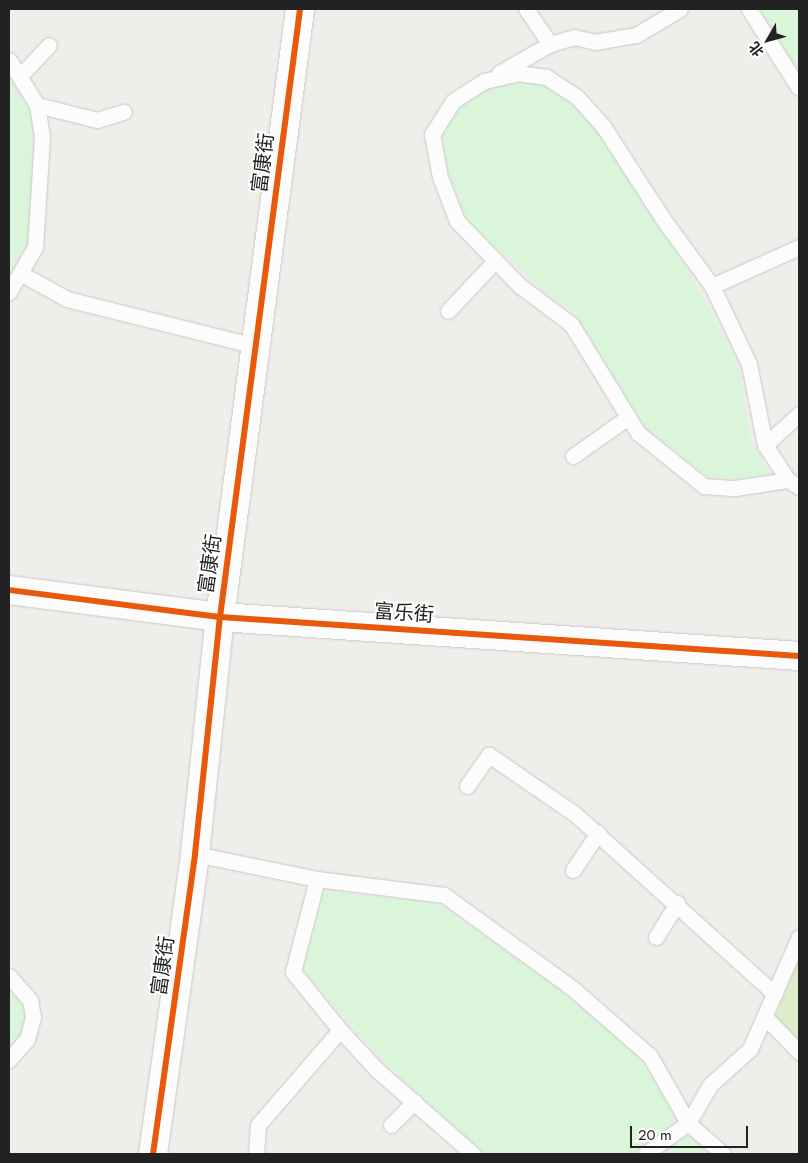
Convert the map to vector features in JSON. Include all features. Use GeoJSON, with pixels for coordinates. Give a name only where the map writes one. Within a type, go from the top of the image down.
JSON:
{"type":"FeatureCollection","features":[{"type":"Feature","properties":{"kind":"street","name":"富康街"},"geometry":{"type":"LineString","coordinates":[[154,1154],[195,854],[220,618],[300,9]]}},
{"type":"Feature","properties":{"kind":"street","name":"富乐街"},"geometry":{"type":"LineString","coordinates":[[9,590],[220,618],[799,656]]}},
{"type":"Feature","properties":{"kind":"lane"},"geometry":{"type":"LineString","coordinates":[[526,9],[550,44]]}},
{"type":"Feature","properties":{"kind":"lane"},"geometry":{"type":"LineString","coordinates":[[680,9],[636,35],[595,42],[574,37],[550,44],[484,81],[453,101],[432,134],[440,177],[457,221],[520,286],[571,324],[638,433],[704,486],[735,488],[794,483]]}},
{"type":"Feature","properties":{"kind":"lane"},"geometry":{"type":"LineString","coordinates":[[749,9],[799,88]]}},
{"type":"Feature","properties":{"kind":"lane"},"geometry":{"type":"LineString","coordinates":[[20,76],[49,45]]}},
{"type":"Feature","properties":{"kind":"lane"},"geometry":{"type":"LineString","coordinates":[[9,60],[37,105],[42,137],[35,247],[9,292]]}},
{"type":"Feature","properties":{"kind":"lane"},"geometry":{"type":"LineString","coordinates":[[484,81],[519,73],[546,76],[577,97],[603,126],[663,218],[712,286],[749,364],[764,445],[794,483]]}},
{"type":"Feature","properties":{"kind":"lane"},"geometry":{"type":"LineString","coordinates":[[37,105],[97,120],[124,112]]}},
{"type":"Feature","properties":{"kind":"lane"},"geometry":{"type":"LineString","coordinates":[[712,286],[799,247]]}},
{"type":"Feature","properties":{"kind":"lane"},"geometry":{"type":"LineString","coordinates":[[448,311],[495,261]]}},
{"type":"Feature","properties":{"kind":"lane"},"geometry":{"type":"LineString","coordinates":[[20,273],[67,299],[256,346]]}},
{"type":"Feature","properties":{"kind":"lane"},"geometry":{"type":"LineString","coordinates":[[764,445],[799,414]]}},
{"type":"Feature","properties":{"kind":"lane"},"geometry":{"type":"LineString","coordinates":[[574,456],[628,417]]}},
{"type":"Feature","properties":{"kind":"lane"},"geometry":{"type":"LineString","coordinates":[[468,786],[489,756],[575,814],[775,994]]}},
{"type":"Feature","properties":{"kind":"lane"},"geometry":{"type":"LineString","coordinates":[[573,870],[598,833]]}},
{"type":"Feature","properties":{"kind":"lane"},"geometry":{"type":"LineString","coordinates":[[195,854],[317,879],[444,895],[572,988],[650,1056],[688,1123],[724,1154]]}},
{"type":"Feature","properties":{"kind":"lane"},"geometry":{"type":"LineString","coordinates":[[317,879],[293,972],[340,1030],[414,1102],[473,1154]]}},
{"type":"Feature","properties":{"kind":"lane"},"geometry":{"type":"LineString","coordinates":[[656,937],[676,903]]}},
{"type":"Feature","properties":{"kind":"lane"},"geometry":{"type":"LineString","coordinates":[[645,1154],[688,1123],[710,1085],[750,1049],[799,937]]}},
{"type":"Feature","properties":{"kind":"lane"},"geometry":{"type":"LineString","coordinates":[[9,976],[30,1000],[33,1017],[27,1039],[9,1060]]}},
{"type":"Feature","properties":{"kind":"lane"},"geometry":{"type":"LineString","coordinates":[[765,1017],[799,1052]]}},
{"type":"Feature","properties":{"kind":"lane"},"geometry":{"type":"LineString","coordinates":[[256,1154],[258,1125],[340,1030]]}},
{"type":"Feature","properties":{"kind":"lane"},"geometry":{"type":"LineString","coordinates":[[391,1125],[414,1102]]}},
{"type":"Feature","properties":{"kind":"green space"},"geometry":{"type":"Polygon","coordinates":[[[752,9],[799,9],[799,80],[752,9]]]}},
{"type":"Feature","properties":{"kind":"green space"},"geometry":{"type":"Polygon","coordinates":[[[9,71],[30,106],[35,137],[31,184],[32,245],[9,285],[9,71]]]}},
{"type":"Feature","properties":{"kind":"green space"},"geometry":{"type":"Polygon","coordinates":[[[516,79],[544,83],[572,101],[601,135],[679,252],[739,365],[750,435],[769,473],[740,479],[708,476],[645,430],[572,310],[546,294],[467,222],[444,160],[443,133],[460,103],[488,87],[516,79]]]}},
{"type":"Feature","properties":{"kind":"green space"},"geometry":{"type":"Polygon","coordinates":[[[324,891],[437,903],[566,992],[643,1059],[679,1120],[634,1154],[481,1154],[382,1062],[303,970],[324,891]]]}},
{"type":"Feature","properties":{"kind":"green space"},"geometry":{"type":"Polygon","coordinates":[[[799,959],[799,1041],[775,1017],[799,959]]]}},
{"type":"Feature","properties":{"kind":"green space"},"geometry":{"type":"Polygon","coordinates":[[[9,981],[26,1004],[27,1015],[23,1037],[9,1055],[9,981]]]}},
{"type":"Feature","properties":{"kind":"green space"},"geometry":{"type":"Polygon","coordinates":[[[687,1131],[711,1154],[651,1154],[687,1131]]]}},
{"type":"Feature","properties":{"kind":"cycle path"},"geometry":{"type":"LineString","coordinates":[[153,1154],[195,854],[220,617],[300,9]]}},
{"type":"Feature","properties":{"kind":"cycle path"},"geometry":{"type":"LineString","coordinates":[[9,590],[220,617],[799,656]]}}]}
